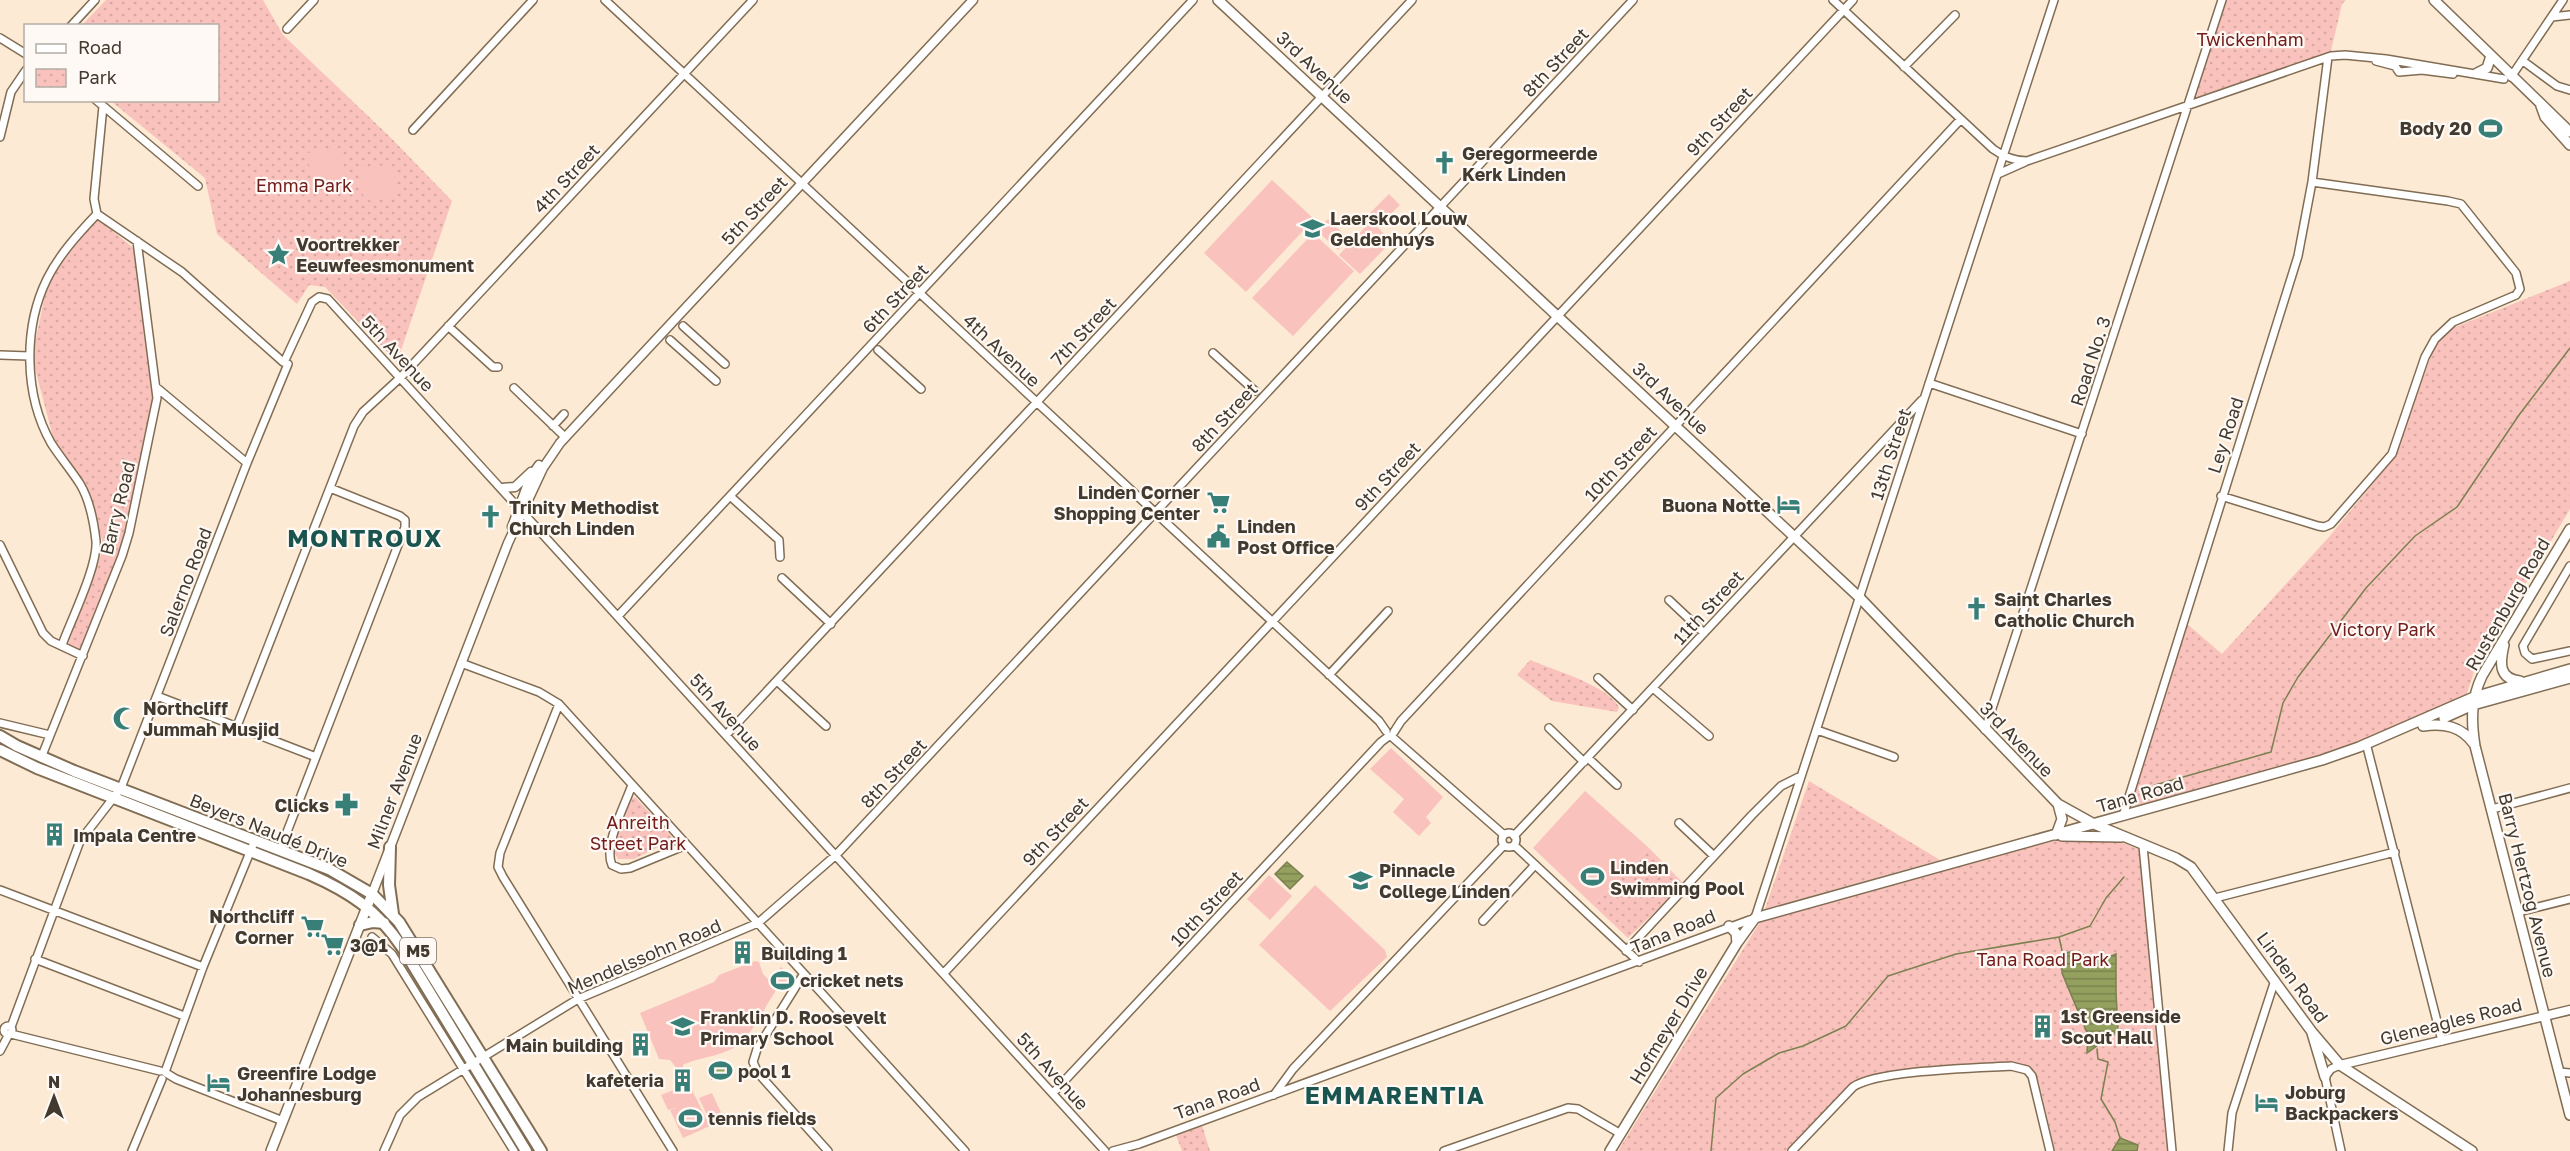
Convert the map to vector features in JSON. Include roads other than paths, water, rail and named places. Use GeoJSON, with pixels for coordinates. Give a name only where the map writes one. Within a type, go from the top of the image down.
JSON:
{"type":"FeatureCollection","features":[{"type":"Feature","properties":{"kind":"main road","name":"3rd Avenue"},"geometry":{"type":"LineString","coordinates":[[1218,0],[1860,598],[2058,804],[2094,824]]}},
{"type":"Feature","properties":{"kind":"main road"},"geometry":{"type":"LineString","coordinates":[[2434,0],[2491,56],[2508,78],[2552,113],[2570,132]]}},
{"type":"Feature","properties":{"kind":"main road"},"geometry":{"type":"LineString","coordinates":[[2477,73],[2487,68],[2491,56]]}},
{"type":"Feature","properties":{"kind":"main road"},"geometry":{"type":"LineString","coordinates":[[2541,106],[2545,117],[2570,145]]}},
{"type":"Feature","properties":{"kind":"main road","name":"Rustenburg Road"},"geometry":{"type":"LineString","coordinates":[[2473,701],[2482,676],[2570,529]]}},
{"type":"Feature","properties":{"kind":"main road"},"geometry":{"type":"LineString","coordinates":[[2506,637],[2501,660],[2503,673],[2514,680],[2529,680]]}},
{"type":"Feature","properties":{"kind":"main road"},"geometry":{"type":"LineString","coordinates":[[2473,701],[2529,680],[2570,669]]}},
{"type":"Feature","properties":{"kind":"main road"},"geometry":{"type":"LineString","coordinates":[[2473,701],[2570,678]]}},
{"type":"Feature","properties":{"kind":"main road","name":"Tana Road"},"geometry":{"type":"LineString","coordinates":[[2364,745],[2473,701]]}},
{"type":"Feature","properties":{"kind":"main road","name":"Tana Road"},"geometry":{"type":"LineString","coordinates":[[1755,918],[2322,760],[2423,726],[2473,701]]}},
{"type":"Feature","properties":{"kind":"main road","name":"Barry Hertzog Avenue"},"geometry":{"type":"LineString","coordinates":[[2473,701],[2475,746],[2570,1115]]}},
{"type":"Feature","properties":{"kind":"main road"},"geometry":{"type":"LineString","coordinates":[[2423,726],[2454,727],[2465,733],[2475,746]]}},
{"type":"Feature","properties":{"kind":"main road","name":"Beyers Naudé Drive"},"geometry":{"type":"LineString","coordinates":[[0,736],[39,763]]}},
{"type":"Feature","properties":{"kind":"main road","name":"Beyers Naudé Drive"},"geometry":{"type":"LineString","coordinates":[[0,750],[253,845],[330,883],[367,906],[384,923],[402,947],[467,1067],[526,1151]]}},
{"type":"Feature","properties":{"kind":"main road"},"geometry":{"type":"LineString","coordinates":[[2058,804],[2062,819],[2053,836],[2123,836]]}},
{"type":"Feature","properties":{"kind":"main road"},"geometry":{"type":"LineString","coordinates":[[2122,816],[2117,826],[2123,836]]}},
{"type":"Feature","properties":{"kind":"main road","name":"Linden Road"},"geometry":{"type":"LineString","coordinates":[[2094,824],[2188,864],[2312,1032],[2340,1065],[2472,1151]]}},
{"type":"Feature","properties":{"kind":"main road","name":"Beyers Naudé Drive"},"geometry":{"type":"LineString","coordinates":[[253,845],[280,850],[339,874],[372,894],[393,914],[541,1151]]}},
{"type":"Feature","properties":{"kind":"main road"},"geometry":{"type":"LineString","coordinates":[[390,847],[389,885],[393,914]]}},
{"type":"Feature","properties":{"kind":"main road","name":"Milner Avenue"},"geometry":{"type":"LineString","coordinates":[[271,1151],[372,894]]}},
{"type":"Feature","properties":{"kind":"main road","name":"Hofmeyer Drive"},"geometry":{"type":"LineString","coordinates":[[1610,1151],[1737,943],[1755,918]]}},
{"type":"Feature","properties":{"kind":"main road"},"geometry":{"type":"LineString","coordinates":[[360,925],[373,922],[384,923]]}},
{"type":"Feature","properties":{"kind":"main road"},"geometry":{"type":"LineString","coordinates":[[1730,926],[1736,933],[1737,943]]}},
{"type":"Feature","properties":{"kind":"main road"},"geometry":{"type":"LineString","coordinates":[[2312,1032],[2325,1077]]}},
{"type":"Feature","properties":{"kind":"street"},"geometry":{"type":"LineString","coordinates":[[73,24],[95,0]]}},
{"type":"Feature","properties":{"kind":"street"},"geometry":{"type":"LineString","coordinates":[[287,29],[314,0]]}},
{"type":"Feature","properties":{"kind":"street"},"geometry":{"type":"LineString","coordinates":[[413,130],[533,0]]}},
{"type":"Feature","properties":{"kind":"street","name":"4th Avenue"},"geometry":{"type":"LineString","coordinates":[[605,0],[1390,732],[1504,835]]}},
{"type":"Feature","properties":{"kind":"street","name":"4th Street"},"geometry":{"type":"LineString","coordinates":[[237,726],[357,421],[401,377],[753,0]]}},
{"type":"Feature","properties":{"kind":"street","name":"5th Street"},"geometry":{"type":"LineString","coordinates":[[521,509],[535,469],[546,455],[563,440],[973,0]]}},
{"type":"Feature","properties":{"kind":"street","name":"6th Street"},"geometry":{"type":"LineString","coordinates":[[618,616],[1193,0]]}},
{"type":"Feature","properties":{"kind":"street","name":"7th Street"},"geometry":{"type":"LineString","coordinates":[[726,735],[1412,0]]}},
{"type":"Feature","properties":{"kind":"street","name":"8th Street"},"geometry":{"type":"LineString","coordinates":[[837,855],[1633,0]]}},
{"type":"Feature","properties":{"kind":"street"},"geometry":{"type":"LineString","coordinates":[[1833,0],[1960,120],[2004,156],[2027,161]]}},
{"type":"Feature","properties":{"kind":"street","name":"9th Street"},"geometry":{"type":"LineString","coordinates":[[944,973],[1853,0]]}},
{"type":"Feature","properties":{"kind":"street","name":"13th Street"},"geometry":{"type":"LineString","coordinates":[[1755,918],[2054,0]]}},
{"type":"Feature","properties":{"kind":"street","name":"Road No. 3"},"geometry":{"type":"LineString","coordinates":[[1985,730],[2222,0]]}},
{"type":"Feature","properties":{"kind":"street"},"geometry":{"type":"LineString","coordinates":[[2398,64],[2399,72],[2422,70],[2487,79],[2508,78],[2523,61],[2562,0]]}},
{"type":"Feature","properties":{"kind":"street"},"geometry":{"type":"LineString","coordinates":[[1904,67],[1955,15]]}},
{"type":"Feature","properties":{"kind":"street"},"geometry":{"type":"LineString","coordinates":[[2552,17],[2570,15]]}},
{"type":"Feature","properties":{"kind":"street"},"geometry":{"type":"LineString","coordinates":[[0,38],[24,53]]}},
{"type":"Feature","properties":{"kind":"street"},"geometry":{"type":"LineString","coordinates":[[1998,174],[2027,161],[2328,57],[2340,55],[2508,78]]}},
{"type":"Feature","properties":{"kind":"street","name":"Ley Road"},"geometry":{"type":"LineString","coordinates":[[2122,816],[2298,256],[2312,182],[2328,57]]}},
{"type":"Feature","properties":{"kind":"street"},"geometry":{"type":"LineString","coordinates":[[2523,61],[2557,86],[2570,90]]}},
{"type":"Feature","properties":{"kind":"street"},"geometry":{"type":"LineString","coordinates":[[0,137],[11,92],[24,73]]}},
{"type":"Feature","properties":{"kind":"street"},"geometry":{"type":"LineString","coordinates":[[98,102],[198,186]]}},
{"type":"Feature","properties":{"kind":"street"},"geometry":{"type":"LineString","coordinates":[[62,645],[92,566],[96,542],[83,489],[50,441],[40,417],[33,389],[29,356],[34,319],[47,279],[64,253],[96,214],[95,189],[103,106]]}},
{"type":"Feature","properties":{"kind":"street","name":"10th Street"},"geometry":{"type":"LineString","coordinates":[[1053,1093],[1960,120]]}},
{"type":"Feature","properties":{"kind":"street"},"geometry":{"type":"LineString","coordinates":[[2221,496],[2318,526],[2324,527],[2331,524],[2392,454],[2425,357],[2434,339],[2453,322],[2516,296],[2520,289],[2516,273],[2461,204],[2312,182]]}},
{"type":"Feature","properties":{"kind":"street"},"geometry":{"type":"LineString","coordinates":[[96,214],[182,272],[273,353],[286,361]]}},
{"type":"Feature","properties":{"kind":"street","name":"Barry Road"},"geometry":{"type":"LineString","coordinates":[[39,763],[83,656],[129,533],[153,423],[156,387],[137,241]]}},
{"type":"Feature","properties":{"kind":"street","name":"Salerno Road"},"geometry":{"type":"LineString","coordinates":[[1,1048],[82,837],[118,793],[286,361],[312,302],[315,298],[322,297]]}},
{"type":"Feature","properties":{"kind":"street","name":"5th Avenue"},"geometry":{"type":"LineString","coordinates":[[322,297],[333,304],[401,377],[1106,1151]]}},
{"type":"Feature","properties":{"kind":"street"},"geometry":{"type":"LineString","coordinates":[[448,326],[488,363],[495,368],[498,367]]}},
{"type":"Feature","properties":{"kind":"street"},"geometry":{"type":"LineString","coordinates":[[683,326],[725,364]]}},
{"type":"Feature","properties":{"kind":"street"},"geometry":{"type":"LineString","coordinates":[[670,340],[716,381]]}},
{"type":"Feature","properties":{"kind":"street"},"geometry":{"type":"LineString","coordinates":[[878,350],[921,389]]}},
{"type":"Feature","properties":{"kind":"street"},"geometry":{"type":"LineString","coordinates":[[1213,353],[1255,391]]}},
{"type":"Feature","properties":{"kind":"street"},"geometry":{"type":"LineString","coordinates":[[0,355],[29,356]]}},
{"type":"Feature","properties":{"kind":"street"},"geometry":{"type":"LineString","coordinates":[[1929,383],[2082,434]]}},
{"type":"Feature","properties":{"kind":"street"},"geometry":{"type":"LineString","coordinates":[[156,387],[170,396],[247,463]]}},
{"type":"Feature","properties":{"kind":"street"},"geometry":{"type":"LineString","coordinates":[[514,388],[553,426],[563,440]]}},
{"type":"Feature","properties":{"kind":"street","name":"11th Street"},"geometry":{"type":"LineString","coordinates":[[1514,836],[1924,398]]}},
{"type":"Feature","properties":{"kind":"street"},"geometry":{"type":"LineString","coordinates":[[553,426],[564,414]]}},
{"type":"Feature","properties":{"kind":"street","name":"5th Street"},"geometry":{"type":"LineString","coordinates":[[521,509],[539,474],[563,440]]}},
{"type":"Feature","properties":{"kind":"street"},"geometry":{"type":"LineString","coordinates":[[502,488],[514,487],[535,469]]}},
{"type":"Feature","properties":{"kind":"street"},"geometry":{"type":"LineString","coordinates":[[280,850],[401,540],[405,524],[400,516],[330,488]]}},
{"type":"Feature","properties":{"kind":"street"},"geometry":{"type":"LineString","coordinates":[[730,496],[779,540],[780,557]]}},
{"type":"Feature","properties":{"kind":"street","name":"Milner Avenue"},"geometry":{"type":"LineString","coordinates":[[372,894],[521,509]]}},
{"type":"Feature","properties":{"kind":"street"},"geometry":{"type":"LineString","coordinates":[[0,545],[36,621],[47,638],[83,656]]}},
{"type":"Feature","properties":{"kind":"street"},"geometry":{"type":"LineString","coordinates":[[2570,567],[2523,646],[2525,653],[2532,659],[2570,651]]}},
{"type":"Feature","properties":{"kind":"street"},"geometry":{"type":"LineString","coordinates":[[782,578],[831,624]]}},
{"type":"Feature","properties":{"kind":"street"},"geometry":{"type":"LineString","coordinates":[[1669,600],[1704,633]]}},
{"type":"Feature","properties":{"kind":"street"},"geometry":{"type":"LineString","coordinates":[[1329,675],[1388,610]]}},
{"type":"Feature","properties":{"kind":"street"},"geometry":{"type":"LineString","coordinates":[[461,663],[539,692],[559,704],[965,1151]]}},
{"type":"Feature","properties":{"kind":"street"},"geometry":{"type":"LineString","coordinates":[[1598,678],[1633,710]]}},
{"type":"Feature","properties":{"kind":"street"},"geometry":{"type":"LineString","coordinates":[[777,681],[826,726]]}},
{"type":"Feature","properties":{"kind":"street"},"geometry":{"type":"LineString","coordinates":[[1653,688],[1709,736]]}},
{"type":"Feature","properties":{"kind":"street"},"geometry":{"type":"LineString","coordinates":[[157,696],[316,757]]}},
{"type":"Feature","properties":{"kind":"street"},"geometry":{"type":"LineString","coordinates":[[559,704],[498,863],[503,877],[673,1151]]}},
{"type":"Feature","properties":{"kind":"street"},"geometry":{"type":"LineString","coordinates":[[0,723],[50,735]]}},
{"type":"Feature","properties":{"kind":"street"},"geometry":{"type":"LineString","coordinates":[[1549,728],[1617,785]]}},
{"type":"Feature","properties":{"kind":"street"},"geometry":{"type":"LineString","coordinates":[[1817,730],[1894,757]]}},
{"type":"Feature","properties":{"kind":"street"},"geometry":{"type":"LineString","coordinates":[[2364,745],[2442,1041]]}},
{"type":"Feature","properties":{"kind":"street"},"geometry":{"type":"LineString","coordinates":[[1626,951],[1779,789],[1801,777]]}},
{"type":"Feature","properties":{"kind":"street"},"geometry":{"type":"LineString","coordinates":[[632,785],[610,845],[609,859],[612,865],[621,869],[630,868],[686,845]]}},
{"type":"Feature","properties":{"kind":"street"},"geometry":{"type":"LineString","coordinates":[[2492,809],[2570,789]]}},
{"type":"Feature","properties":{"kind":"street"},"geometry":{"type":"LineString","coordinates":[[1678,823],[1714,856]]}},
{"type":"Feature","properties":{"kind":"street"},"geometry":{"type":"LineString","coordinates":[[1504,845],[1502,839],[1504,835],[1514,836],[1514,845],[1534,866],[1639,962]]}},
{"type":"Feature","properties":{"kind":"street"},"geometry":{"type":"LineString","coordinates":[[132,1151],[253,845]]}},
{"type":"Feature","properties":{"kind":"street"},"geometry":{"type":"LineString","coordinates":[[1504,845],[1510,847],[1514,845]]}},
{"type":"Feature","properties":{"kind":"street"},"geometry":{"type":"LineString","coordinates":[[1274,1095],[1293,1070],[1504,845]]}},
{"type":"Feature","properties":{"kind":"street"},"geometry":{"type":"LineString","coordinates":[[2143,846],[2172,1151]]}},
{"type":"Feature","properties":{"kind":"street"},"geometry":{"type":"LineString","coordinates":[[2215,898],[2394,852]]}},
{"type":"Feature","properties":{"kind":"street","name":"Mendelssohn Road"},"geometry":{"type":"LineString","coordinates":[[388,1149],[400,1115],[410,1103],[578,999],[758,923],[837,855]]}},
{"type":"Feature","properties":{"kind":"street"},"geometry":{"type":"LineString","coordinates":[[1483,921],[1534,866]]}},
{"type":"Feature","properties":{"kind":"street"},"geometry":{"type":"LineString","coordinates":[[0,890],[203,967]]}},
{"type":"Feature","properties":{"kind":"street"},"geometry":{"type":"LineString","coordinates":[[2518,912],[2570,899]]}},
{"type":"Feature","properties":{"kind":"street","name":"Tana Road"},"geometry":{"type":"LineString","coordinates":[[1113,1151],[1274,1095],[1755,918]]}},
{"type":"Feature","properties":{"kind":"street","name":"Beyers Naudé Drive"},"geometry":{"type":"LineString","coordinates":[[372,937],[392,954],[467,1067],[513,1151]]}},
{"type":"Feature","properties":{"kind":"street"},"geometry":{"type":"LineString","coordinates":[[35,959],[184,1016]]}},
{"type":"Feature","properties":{"kind":"street"},"geometry":{"type":"LineString","coordinates":[[803,975],[754,1053],[753,1062],[758,1073],[828,1151]]}},
{"type":"Feature","properties":{"kind":"street"},"geometry":{"type":"LineString","coordinates":[[2228,1151],[2232,1113],[2275,980]]}},
{"type":"Feature","properties":{"kind":"street","name":"Gleneagles Road"},"geometry":{"type":"LineString","coordinates":[[2340,1065],[2570,1010]]}},
{"type":"Feature","properties":{"kind":"street"},"geometry":{"type":"LineString","coordinates":[[7,1030],[143,1068],[284,1121]]}},
{"type":"Feature","properties":{"kind":"street"},"geometry":{"type":"LineString","coordinates":[[2340,1065],[2329,1070],[2325,1077],[2341,1151]]}},
{"type":"Feature","properties":{"kind":"street"},"geometry":{"type":"LineString","coordinates":[[1792,1151],[1853,1087],[1864,1081],[1885,1076],[2011,1066],[2027,1070],[2033,1080],[2049,1151]]}},
{"type":"Feature","properties":{"kind":"street"},"geometry":{"type":"LineString","coordinates":[[2559,1072],[2570,1073]]}},
{"type":"Feature","properties":{"kind":"street"},"geometry":{"type":"LineString","coordinates":[[1444,1151],[1568,1108],[1578,1109],[1621,1134]]}},
{"type":"Feature","properties":{"kind":"waterway"},"geometry":{"type":"LineString","coordinates":[[2155,785],[2271,752],[2283,703],[2298,677],[2366,588],[2415,536],[2457,507],[2519,415],[2570,348]]}},
{"type":"Feature","properties":{"kind":"waterway"},"geometry":{"type":"LineString","coordinates":[[2063,955],[2059,937],[2090,926],[2106,898],[2124,877]]}},
{"type":"Feature","properties":{"kind":"waterway"},"geometry":{"type":"LineString","coordinates":[[1711,1151],[1716,1098],[1743,1074],[1779,1053],[1803,1046],[1846,1026],[1888,976],[1956,954],[2059,937]]}},
{"type":"Feature","properties":{"kind":"waterway"},"geometry":{"type":"LineString","coordinates":[[2097,1049],[2098,1059],[2108,1062],[2101,1099],[2115,1122],[2120,1138]]}},
{"type":"Feature","properties":{"kind":"place","name":"Body 20"},"geometry":{"type":"Point","coordinates":[2490,128]}},
{"type":"Feature","properties":{"kind":"place","name":"Geregormeerde Kerk Linden"},"geometry":{"type":"Point","coordinates":[1444,163]}},
{"type":"Feature","properties":{"kind":"place","name":"Laerskool Louw Geldenhuys"},"geometry":{"type":"Point","coordinates":[1312,228]}},
{"type":"Feature","properties":{"kind":"place","name":"Voortrekker Eeuwfeesmonument"},"geometry":{"type":"Point","coordinates":[278,254]}},
{"type":"Feature","properties":{"kind":"place","name":"Linden Corner Shopping Center"},"geometry":{"type":"Point","coordinates":[1218,502]}},
{"type":"Feature","properties":{"kind":"place","name":"Buona Notte"},"geometry":{"type":"Point","coordinates":[1789,505]}},
{"type":"Feature","properties":{"kind":"place","name":"Trinity Methodist Church Linden"},"geometry":{"type":"Point","coordinates":[491,517]}},
{"type":"Feature","properties":{"kind":"place","name":"Linden Post Office"},"geometry":{"type":"Point","coordinates":[1219,536]}},
{"type":"Feature","properties":{"kind":"place","name":"Saint Charles Catholic Church"},"geometry":{"type":"Point","coordinates":[1976,609]}},
{"type":"Feature","properties":{"kind":"place","name":"Northcliff Jummah Musjid"},"geometry":{"type":"Point","coordinates":[125,718]}},
{"type":"Feature","properties":{"kind":"place","name":"Clicks"},"geometry":{"type":"Point","coordinates":[347,805]}},
{"type":"Feature","properties":{"kind":"place","name":"Impala Centre"},"geometry":{"type":"Point","coordinates":[55,835]}},
{"type":"Feature","properties":{"kind":"place","name":"Linden Swimming Pool"},"geometry":{"type":"Point","coordinates":[1592,877]}},
{"type":"Feature","properties":{"kind":"place","name":"Pinnacle College Linden"},"geometry":{"type":"Point","coordinates":[1361,880]}},
{"type":"Feature","properties":{"kind":"place","name":"Northcliff Corner"},"geometry":{"type":"Point","coordinates":[312,926]}},
{"type":"Feature","properties":{"kind":"place","name":"3@1"},"geometry":{"type":"Point","coordinates":[332,945]}},
{"type":"Feature","properties":{"kind":"place","name":"Building 1"},"geometry":{"type":"Point","coordinates":[743,953]}},
{"type":"Feature","properties":{"kind":"place","name":"cricket nets"},"geometry":{"type":"Point","coordinates":[782,980]}},
{"type":"Feature","properties":{"kind":"place","name":"1st Greenside Scout Hall"},"geometry":{"type":"Point","coordinates":[2043,1026]}},
{"type":"Feature","properties":{"kind":"place","name":"Franklin D. Roosevelt Primary School"},"geometry":{"type":"Point","coordinates":[682,1027]}},
{"type":"Feature","properties":{"kind":"place","name":"Main building"},"geometry":{"type":"Point","coordinates":[641,1045]}},
{"type":"Feature","properties":{"kind":"place","name":"pool 1"},"geometry":{"type":"Point","coordinates":[720,1071]}},
{"type":"Feature","properties":{"kind":"place","name":"kafeteria"},"geometry":{"type":"Point","coordinates":[682,1080]}},
{"type":"Feature","properties":{"kind":"place","name":"Greenfire Lodge Johannesburg"},"geometry":{"type":"Point","coordinates":[219,1083]}},
{"type":"Feature","properties":{"kind":"place","name":"Joburg Backpackers"},"geometry":{"type":"Point","coordinates":[2267,1102]}},
{"type":"Feature","properties":{"kind":"place","name":"tennis fields"},"geometry":{"type":"Point","coordinates":[690,1118]}},
{"type":"Feature","properties":{"kind":"district","name":"MONTROUX"},"geometry":{"type":"Point","coordinates":[365,537]}},
{"type":"Feature","properties":{"kind":"district","name":"EMMARENTIA"},"geometry":{"type":"Point","coordinates":[1395,1094]}},
{"type":"Feature","properties":{"kind":"park label","name":"Twickenham"},"geometry":{"type":"Point","coordinates":[2250,39]}},
{"type":"Feature","properties":{"kind":"park label","name":"Emma Park"},"geometry":{"type":"Point","coordinates":[304,185]}},
{"type":"Feature","properties":{"kind":"park label","name":"Victory Park"},"geometry":{"type":"Point","coordinates":[2383,629]}},
{"type":"Feature","properties":{"kind":"park label","name":"Anreith Street Park"},"geometry":{"type":"Point","coordinates":[638,832]}},
{"type":"Feature","properties":{"kind":"park label","name":"Tana Road Park"},"geometry":{"type":"Point","coordinates":[2043,959]}}]}
